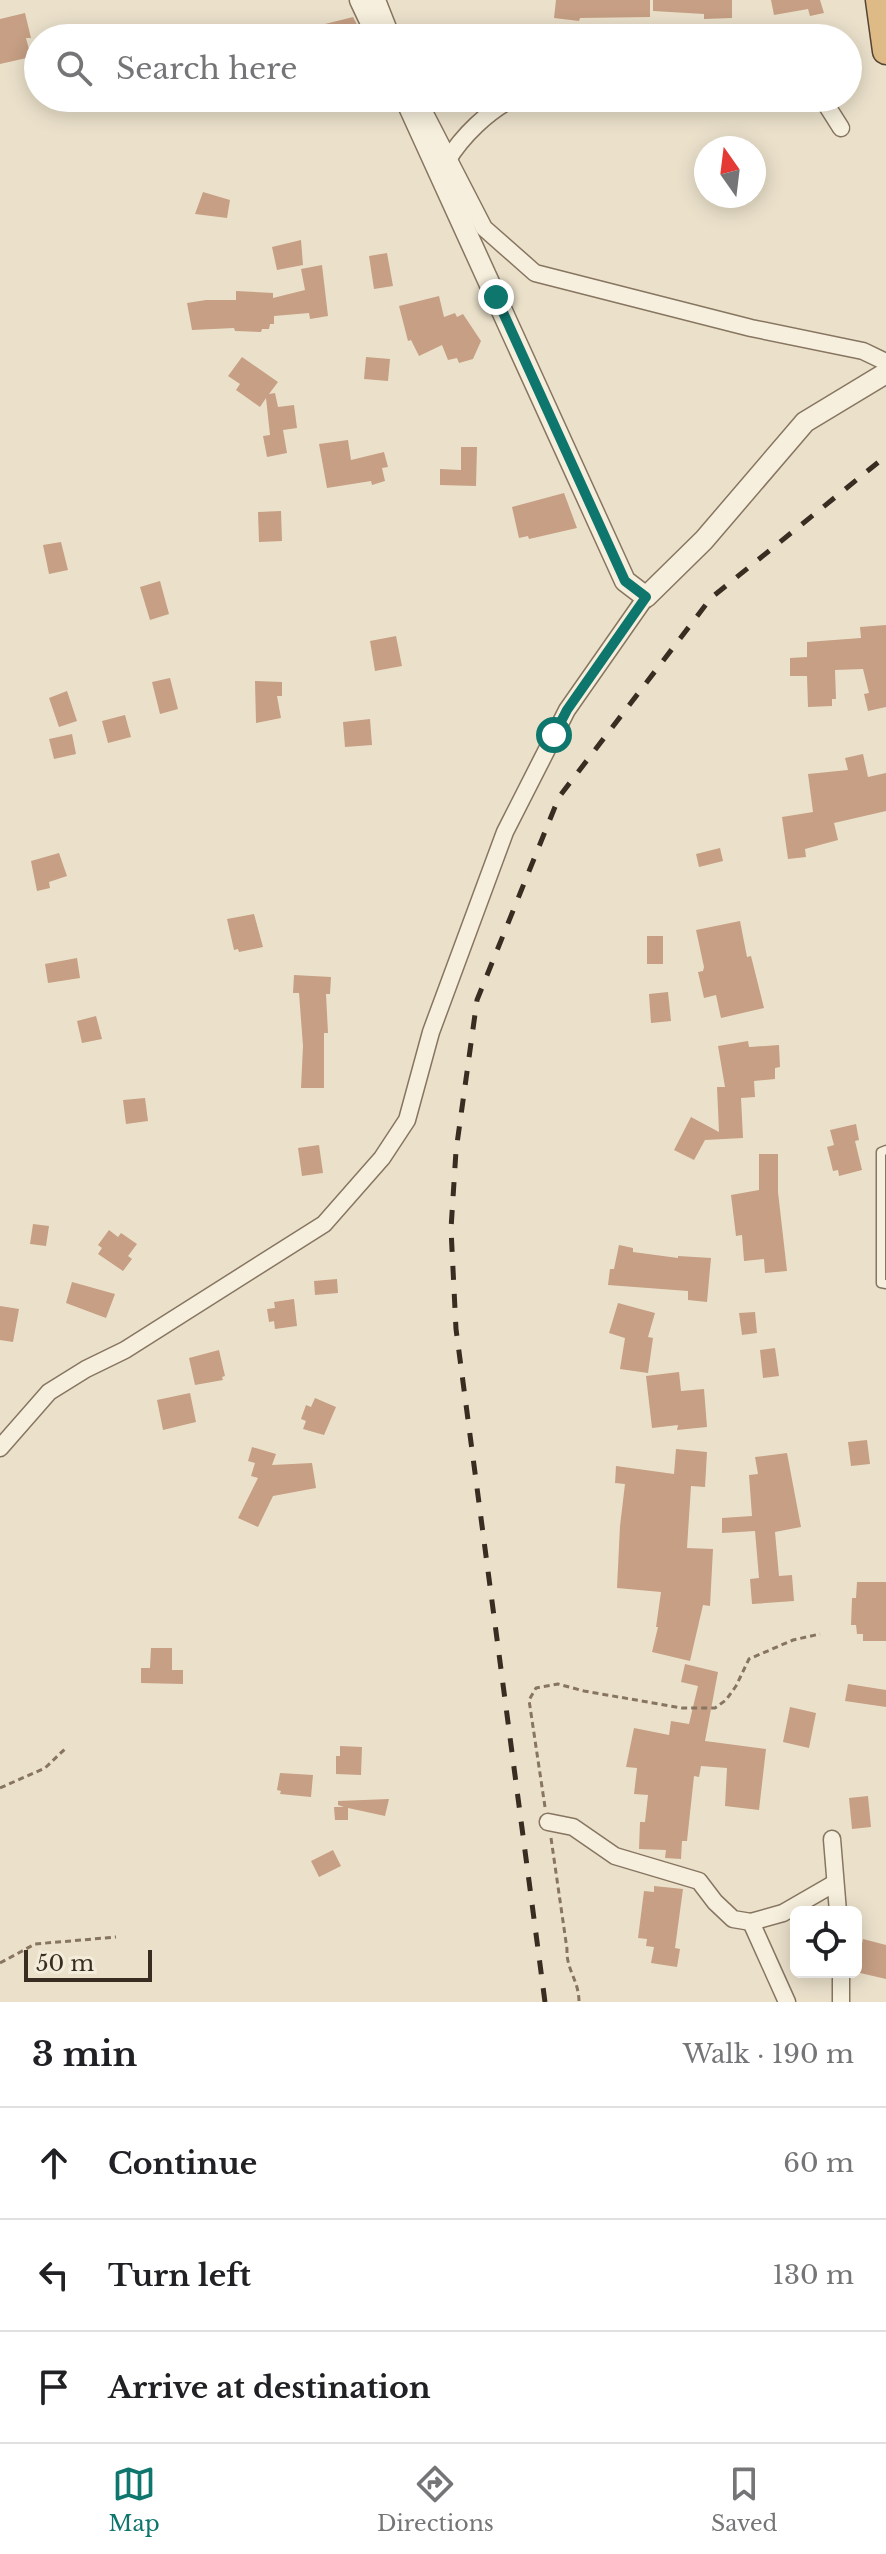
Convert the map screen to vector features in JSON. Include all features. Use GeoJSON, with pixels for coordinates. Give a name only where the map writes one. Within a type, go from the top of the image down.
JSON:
{"type":"FeatureCollection","features":[{"type":"Feature","properties":{"kind":"highway"},"geometry":{"type":"LineString","coordinates":[[879,0],[886,51]]}},
{"type":"Feature","properties":{"kind":"street"},"geometry":{"type":"LineString","coordinates":[[360,0],[371,24]]}},
{"type":"Feature","properties":{"kind":"street"},"geometry":{"type":"LineString","coordinates":[[377,0],[386,24]]}},
{"type":"Feature","properties":{"kind":"street"},"geometry":{"type":"LineString","coordinates":[[411,112],[625,581],[646,597]]}},
{"type":"Feature","properties":{"kind":"street"},"geometry":{"type":"LineString","coordinates":[[424,112],[484,228],[535,273],[736,324],[863,351],[886,362]]}},
{"type":"Feature","properties":{"kind":"street"},"geometry":{"type":"LineString","coordinates":[[447,161],[457,145],[492,112]]}},
{"type":"Feature","properties":{"kind":"street"},"geometry":{"type":"LineString","coordinates":[[831,112],[841,128]]}},
{"type":"Feature","properties":{"kind":"street"},"geometry":{"type":"LineString","coordinates":[[0,1448],[49,1392],[125,1350],[324,1224],[382,1158],[407,1120],[431,1032],[505,832],[567,710],[646,597],[704,540],[805,422],[886,373]]}},
{"type":"Feature","properties":{"kind":"street"},"geometry":{"type":"LineString","coordinates":[[548,1822],[573,1827],[615,1856],[699,1881],[733,1919],[751,1922],[783,1913],[835,1883]]}},
{"type":"Feature","properties":{"kind":"street"},"geometry":{"type":"LineString","coordinates":[[832,1839],[837,1906]]}},
{"type":"Feature","properties":{"kind":"street"},"geometry":{"type":"LineString","coordinates":[[751,1922],[787,2002]]}},
{"type":"Feature","properties":{"kind":"street"},"geometry":{"type":"LineString","coordinates":[[841,1978],[841,2002]]}},
{"type":"Feature","properties":{"kind":"lane"},"geometry":{"type":"LineString","coordinates":[[886,1150],[881,1152],[881,1283],[886,1284]]}},
{"type":"Feature","properties":{"kind":"path"},"geometry":{"type":"LineString","coordinates":[[579,2002],[578,1983],[567,1961],[529,1700],[536,1688],[558,1684],[682,1708],[715,1708],[726,1700],[736,1686],[749,1659],[793,1640],[820,1634]]}},
{"type":"Feature","properties":{"kind":"path"},"geometry":{"type":"LineString","coordinates":[[0,1788],[45,1768],[66,1748]]}},
{"type":"Feature","properties":{"kind":"path"},"geometry":{"type":"LineString","coordinates":[[0,1963],[35,1944],[116,1937]]}},
{"type":"Feature","properties":{"kind":"building"},"geometry":{"type":"Polygon","coordinates":[[[556,0],[650,0],[650,17],[580,18],[579,21],[554,18],[556,0]]]}},
{"type":"Feature","properties":{"kind":"building"},"geometry":{"type":"Polygon","coordinates":[[[653,0],[732,0],[732,18],[704,19],[704,14],[653,11],[653,0]]]}},
{"type":"Feature","properties":{"kind":"building"},"geometry":{"type":"Polygon","coordinates":[[[771,0],[820,0],[824,13],[810,16],[808,9],[774,15],[771,0]]]}},
{"type":"Feature","properties":{"kind":"building"},"geometry":{"type":"Polygon","coordinates":[[[25,13],[28,24],[24,24],[24,59],[0,64],[0,19],[25,13]]]}},
{"type":"Feature","properties":{"kind":"building"},"geometry":{"type":"Polygon","coordinates":[[[353,17],[357,24],[325,24],[353,17]]]}},
{"type":"Feature","properties":{"kind":"building"},"geometry":{"type":"Polygon","coordinates":[[[203,192],[230,200],[227,218],[195,214],[203,192]]]}},
{"type":"Feature","properties":{"kind":"building"},"geometry":{"type":"Polygon","coordinates":[[[301,240],[303,265],[277,270],[272,247],[301,240]]]}},
{"type":"Feature","properties":{"kind":"building"},"geometry":{"type":"Polygon","coordinates":[[[387,253],[393,286],[374,289],[369,256],[387,253]]]}},
{"type":"Feature","properties":{"kind":"building"},"geometry":{"type":"Polygon","coordinates":[[[322,265],[328,316],[310,319],[309,313],[274,316],[274,324],[261,332],[235,331],[234,328],[192,330],[187,303],[236,300],[236,291],[273,293],[273,298],[305,290],[301,269],[322,265]]]}},
{"type":"Feature","properties":{"kind":"building"},"geometry":{"type":"Polygon","coordinates":[[[439,296],[444,317],[463,314],[481,341],[473,359],[459,363],[457,358],[448,360],[442,345],[419,356],[411,340],[408,341],[399,306],[439,296]]]}},
{"type":"Feature","properties":{"kind":"building"},"geometry":{"type":"Polygon","coordinates":[[[242,357],[278,382],[269,394],[275,393],[278,407],[294,405],[297,428],[283,430],[287,453],[267,457],[263,436],[270,435],[266,398],[260,407],[236,390],[240,384],[228,376],[242,357]]]}},
{"type":"Feature","properties":{"kind":"building"},"geometry":{"type":"Polygon","coordinates":[[[366,357],[390,359],[388,381],[364,379],[366,357]]]}},
{"type":"Feature","properties":{"kind":"building"},"geometry":{"type":"Polygon","coordinates":[[[348,440],[351,460],[384,452],[388,467],[382,468],[385,481],[372,485],[371,481],[327,488],[319,444],[348,440]]]}},
{"type":"Feature","properties":{"kind":"building"},"geometry":{"type":"Polygon","coordinates":[[[461,447],[477,447],[476,486],[440,485],[440,469],[461,470],[461,447]]]}},
{"type":"Feature","properties":{"kind":"building"},"geometry":{"type":"Polygon","coordinates":[[[564,493],[577,528],[529,539],[528,536],[519,538],[512,507],[564,493]]]}},
{"type":"Feature","properties":{"kind":"building"},"geometry":{"type":"Polygon","coordinates":[[[281,511],[282,541],[259,542],[258,512],[281,511]]]}},
{"type":"Feature","properties":{"kind":"building"},"geometry":{"type":"Polygon","coordinates":[[[61,542],[68,570],[49,574],[43,545],[61,542]]]}},
{"type":"Feature","properties":{"kind":"building"},"geometry":{"type":"Polygon","coordinates":[[[160,581],[169,614],[150,620],[140,587],[160,581]]]}},
{"type":"Feature","properties":{"kind":"building"},"geometry":{"type":"Polygon","coordinates":[[[886,625],[886,707],[868,711],[864,694],[869,693],[863,669],[835,670],[836,699],[832,699],[832,706],[808,707],[807,676],[790,676],[790,658],[807,657],[807,642],[861,638],[860,627],[886,625]]]}},
{"type":"Feature","properties":{"kind":"building"},"geometry":{"type":"Polygon","coordinates":[[[396,636],[402,666],[375,671],[370,641],[396,636]]]}},
{"type":"Feature","properties":{"kind":"building"},"geometry":{"type":"Polygon","coordinates":[[[170,678],[178,709],[160,714],[152,682],[170,678]]]}},
{"type":"Feature","properties":{"kind":"building"},"geometry":{"type":"Polygon","coordinates":[[[255,681],[282,682],[282,696],[277,696],[281,718],[256,723],[255,681]]]}},
{"type":"Feature","properties":{"kind":"building"},"geometry":{"type":"Polygon","coordinates":[[[67,691],[77,721],[59,727],[49,698],[67,691]]]}},
{"type":"Feature","properties":{"kind":"building"},"geometry":{"type":"Polygon","coordinates":[[[125,715],[131,737],[108,743],[102,721],[125,715]]]}},
{"type":"Feature","properties":{"kind":"building"},"geometry":{"type":"Polygon","coordinates":[[[370,719],[372,745],[345,747],[343,722],[370,719]]]}},
{"type":"Feature","properties":{"kind":"building"},"geometry":{"type":"Polygon","coordinates":[[[72,734],[76,754],[54,759],[49,739],[72,734]]]}},
{"type":"Feature","properties":{"kind":"building"},"geometry":{"type":"Polygon","coordinates":[[[863,754],[868,777],[886,773],[886,811],[834,823],[838,840],[805,849],[806,857],[788,859],[782,817],[813,812],[808,774],[848,770],[845,758],[863,754]]]}},
{"type":"Feature","properties":{"kind":"building"},"geometry":{"type":"Polygon","coordinates":[[[720,848],[723,861],[699,867],[696,854],[720,848]]]}},
{"type":"Feature","properties":{"kind":"building"},"geometry":{"type":"Polygon","coordinates":[[[59,853],[67,876],[49,882],[50,888],[37,891],[31,861],[59,853]]]}},
{"type":"Feature","properties":{"kind":"building"},"geometry":{"type":"Polygon","coordinates":[[[254,914],[263,947],[239,952],[238,949],[234,950],[227,919],[254,914]]]}},
{"type":"Feature","properties":{"kind":"building"},"geometry":{"type":"Polygon","coordinates":[[[740,921],[747,957],[751,956],[764,1008],[721,1018],[716,995],[704,998],[698,972],[703,971],[704,967],[696,930],[740,921]]]}},
{"type":"Feature","properties":{"kind":"building"},"geometry":{"type":"Polygon","coordinates":[[[647,936],[663,936],[663,964],[647,964],[647,936]]]}},
{"type":"Feature","properties":{"kind":"building"},"geometry":{"type":"Polygon","coordinates":[[[77,958],[80,978],[48,983],[45,964],[77,958]]]}},
{"type":"Feature","properties":{"kind":"building"},"geometry":{"type":"Polygon","coordinates":[[[294,975],[331,977],[330,994],[326,994],[328,1033],[324,1033],[324,1088],[301,1088],[303,1046],[299,993],[293,993],[294,975]]]}},
{"type":"Feature","properties":{"kind":"building"},"geometry":{"type":"Polygon","coordinates":[[[668,992],[671,1021],[651,1023],[649,994],[668,992]]]}},
{"type":"Feature","properties":{"kind":"building"},"geometry":{"type":"Polygon","coordinates":[[[96,1016],[102,1039],[82,1043],[77,1021],[96,1016]]]}},
{"type":"Feature","properties":{"kind":"building"},"geometry":{"type":"Polygon","coordinates":[[[748,1041],[749,1047],[779,1045],[780,1067],[775,1068],[775,1079],[754,1081],[755,1097],[741,1098],[743,1138],[705,1140],[694,1160],[674,1150],[691,1117],[719,1132],[717,1087],[725,1087],[718,1046],[748,1041]]]}},
{"type":"Feature","properties":{"kind":"building"},"geometry":{"type":"Polygon","coordinates":[[[145,1098],[148,1121],[126,1124],[123,1100],[145,1098]]]}},
{"type":"Feature","properties":{"kind":"building"},"geometry":{"type":"Polygon","coordinates":[[[856,1124],[859,1140],[855,1141],[862,1170],[839,1176],[838,1170],[833,1171],[827,1147],[834,1145],[830,1130],[856,1124]]]}},
{"type":"Feature","properties":{"kind":"building"},"geometry":{"type":"Polygon","coordinates":[[[319,1145],[323,1173],[302,1176],[298,1148],[319,1145]]]}},
{"type":"Feature","properties":{"kind":"building"},"geometry":{"type":"Polygon","coordinates":[[[759,1154],[778,1154],[778,1192],[787,1271],[765,1273],[764,1259],[744,1261],[742,1235],[736,1236],[731,1195],[759,1190],[759,1154]]]}},
{"type":"Feature","properties":{"kind":"building"},"geometry":{"type":"Polygon","coordinates":[[[33,1224],[49,1226],[46,1246],[30,1244],[33,1224]]]}},
{"type":"Feature","properties":{"kind":"building"},"geometry":{"type":"Polygon","coordinates":[[[109,1230],[118,1237],[121,1233],[137,1244],[128,1256],[132,1259],[123,1271],[98,1254],[102,1248],[98,1245],[109,1230]]]}},
{"type":"Feature","properties":{"kind":"building"},"geometry":{"type":"Polygon","coordinates":[[[619,1245],[633,1248],[633,1252],[678,1258],[711,1258],[707,1302],[688,1300],[688,1291],[608,1285],[619,1245]]]}},
{"type":"Feature","properties":{"kind":"building"},"geometry":{"type":"Polygon","coordinates":[[[337,1279],[338,1293],[315,1295],[314,1281],[337,1279]]]}},
{"type":"Feature","properties":{"kind":"building"},"geometry":{"type":"Polygon","coordinates":[[[72,1282],[115,1294],[106,1318],[66,1303],[72,1282]]]}},
{"type":"Feature","properties":{"kind":"building"},"geometry":{"type":"Polygon","coordinates":[[[294,1299],[297,1326],[275,1329],[274,1321],[269,1322],[267,1309],[275,1308],[274,1302],[294,1299]]]}},
{"type":"Feature","properties":{"kind":"building"},"geometry":{"type":"Polygon","coordinates":[[[618,1303],[655,1313],[648,1337],[653,1338],[648,1373],[620,1369],[625,1338],[609,1333],[618,1303]]]}},
{"type":"Feature","properties":{"kind":"building"},"geometry":{"type":"Polygon","coordinates":[[[0,1306],[19,1309],[13,1342],[0,1340],[0,1306]]]}},
{"type":"Feature","properties":{"kind":"building"},"geometry":{"type":"Polygon","coordinates":[[[755,1312],[757,1333],[742,1335],[739,1313],[755,1312]]]}},
{"type":"Feature","properties":{"kind":"building"},"geometry":{"type":"Polygon","coordinates":[[[775,1348],[779,1376],[763,1378],[760,1350],[775,1348]]]}},
{"type":"Feature","properties":{"kind":"building"},"geometry":{"type":"Polygon","coordinates":[[[219,1350],[225,1376],[223,1380],[195,1385],[189,1358],[219,1350]]]}},
{"type":"Feature","properties":{"kind":"building"},"geometry":{"type":"Polygon","coordinates":[[[679,1372],[681,1391],[704,1389],[707,1427],[677,1430],[678,1425],[652,1428],[646,1376],[679,1372]]]}},
{"type":"Feature","properties":{"kind":"building"},"geometry":{"type":"Polygon","coordinates":[[[190,1393],[196,1422],[163,1430],[157,1400],[190,1393]]]}},
{"type":"Feature","properties":{"kind":"building"},"geometry":{"type":"Polygon","coordinates":[[[315,1398],[336,1407],[324,1435],[303,1429],[306,1421],[301,1419],[306,1405],[311,1407],[315,1398]]]}},
{"type":"Feature","properties":{"kind":"building"},"geometry":{"type":"Polygon","coordinates":[[[867,1440],[870,1464],[851,1466],[848,1442],[867,1440]]]}},
{"type":"Feature","properties":{"kind":"building"},"geometry":{"type":"Polygon","coordinates":[[[252,1447],[276,1454],[272,1465],[312,1463],[316,1488],[273,1496],[258,1527],[238,1518],[258,1478],[251,1476],[255,1463],[248,1461],[252,1447]]]}},
{"type":"Feature","properties":{"kind":"building"},"geometry":{"type":"Polygon","coordinates":[[[676,1449],[707,1452],[705,1487],[691,1486],[687,1548],[713,1549],[710,1606],[703,1605],[690,1661],[652,1652],[661,1592],[617,1588],[625,1484],[615,1483],[616,1466],[674,1474],[676,1449]]]}},
{"type":"Feature","properties":{"kind":"building"},"geometry":{"type":"Polygon","coordinates":[[[787,1453],[801,1527],[775,1532],[779,1576],[792,1575],[794,1601],[752,1604],[750,1579],[759,1578],[755,1531],[722,1533],[722,1518],[752,1516],[749,1475],[758,1474],[755,1457],[787,1453]]]}},
{"type":"Feature","properties":{"kind":"building"},"geometry":{"type":"Polygon","coordinates":[[[857,1582],[886,1582],[886,1641],[863,1641],[863,1634],[857,1634],[856,1625],[851,1625],[852,1598],[856,1598],[857,1582]]]}},
{"type":"Feature","properties":{"kind":"building"},"geometry":{"type":"Polygon","coordinates":[[[151,1648],[172,1648],[172,1670],[183,1670],[183,1684],[141,1683],[141,1668],[150,1668],[151,1648]]]}},
{"type":"Feature","properties":{"kind":"building"},"geometry":{"type":"Polygon","coordinates":[[[685,1664],[718,1672],[705,1741],[766,1749],[759,1810],[725,1806],[727,1768],[701,1766],[699,1777],[694,1776],[687,1841],[682,1841],[681,1859],[665,1858],[666,1850],[639,1849],[640,1822],[645,1822],[648,1795],[634,1794],[637,1768],[626,1767],[634,1728],[669,1735],[671,1721],[689,1724],[698,1686],[681,1682],[685,1664]]]}},
{"type":"Feature","properties":{"kind":"building"},"geometry":{"type":"Polygon","coordinates":[[[848,1684],[886,1690],[886,1707],[845,1701],[848,1684]]]}},
{"type":"Feature","properties":{"kind":"building"},"geometry":{"type":"Polygon","coordinates":[[[790,1707],[816,1713],[809,1748],[783,1742],[790,1707]]]}},
{"type":"Feature","properties":{"kind":"building"},"geometry":{"type":"Polygon","coordinates":[[[340,1746],[362,1747],[361,1775],[336,1774],[336,1756],[340,1756],[340,1746]]]}},
{"type":"Feature","properties":{"kind":"building"},"geometry":{"type":"Polygon","coordinates":[[[280,1773],[313,1775],[311,1797],[280,1794],[281,1791],[277,1790],[280,1773]]]}},
{"type":"Feature","properties":{"kind":"building"},"geometry":{"type":"Polygon","coordinates":[[[868,1796],[871,1827],[852,1829],[849,1798],[868,1796]]]}},
{"type":"Feature","properties":{"kind":"building"},"geometry":{"type":"Polygon","coordinates":[[[389,1799],[385,1816],[348,1808],[348,1820],[335,1820],[334,1807],[344,1807],[338,1805],[338,1801],[389,1799]]]}},
{"type":"Feature","properties":{"kind":"building"},"geometry":{"type":"Polygon","coordinates":[[[333,1850],[341,1866],[319,1877],[311,1861],[333,1850]]]}},
{"type":"Feature","properties":{"kind":"building"},"geometry":{"type":"Polygon","coordinates":[[[654,1886],[683,1889],[675,1948],[680,1949],[677,1967],[651,1963],[654,1947],[646,1946],[647,1939],[638,1938],[644,1891],[654,1892],[654,1886]]]}},
{"type":"Feature","properties":{"kind":"building"},"geometry":{"type":"Polygon","coordinates":[[[863,1939],[886,1945],[886,1979],[862,1973],[863,1939]]]}},
{"type":"Feature","properties":{"kind":"railway"},"geometry":{"type":"LineString","coordinates":[[545,2002],[456,1329],[451,1229],[456,1151],[477,1000],[559,797],[711,598],[886,456]]}},
{"type":"Feature","properties":{"kind":"route"},"geometry":{"type":"LineString","coordinates":[[496,297],[625,581],[646,597],[567,710],[554,735]]}}]}
